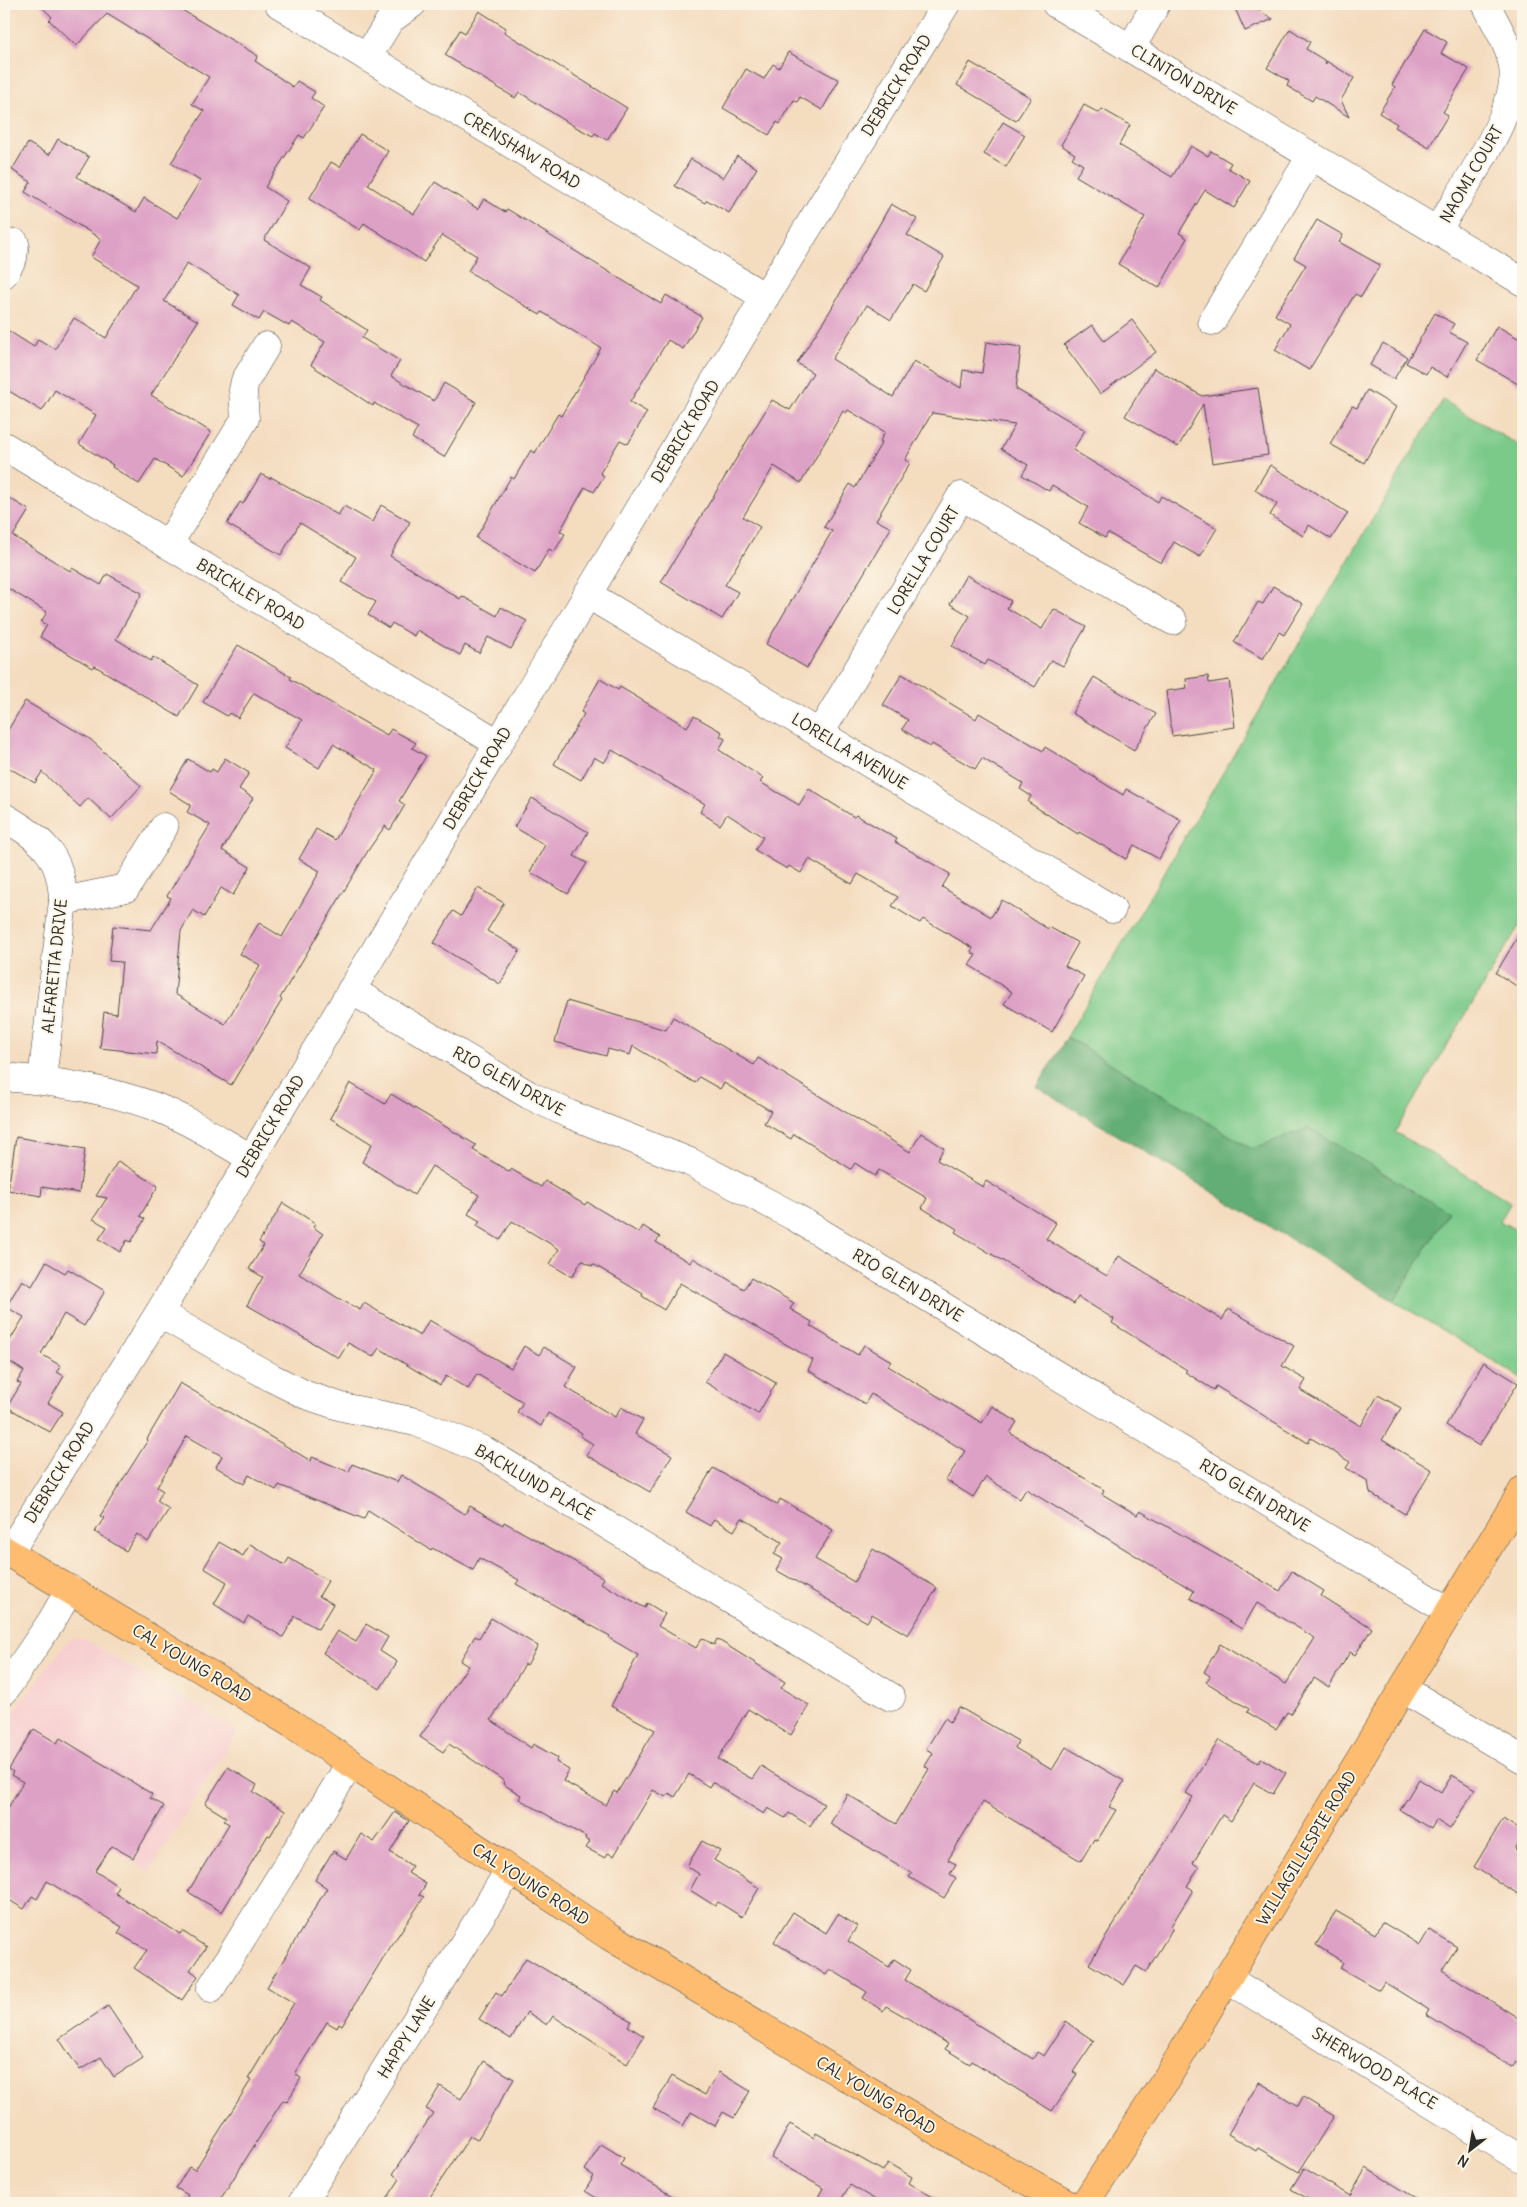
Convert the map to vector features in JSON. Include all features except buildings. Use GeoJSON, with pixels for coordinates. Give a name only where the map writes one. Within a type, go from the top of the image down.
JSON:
{"type":"FeatureCollection","features":[{"type":"Feature","properties":{"kind":"main road","name":"WILLAGILLESPIE ROAD"},"geometry":{"type":"LineString","coordinates":[[1085,2203],[1165,2081],[1523,1490]]}},
{"type":"Feature","properties":{"kind":"main road","name":"CAL YOUNG ROAD"},"geometry":{"type":"LineString","coordinates":[[6,1552],[233,1687],[609,1936],[942,2134],[1067,2203]]}},
{"type":"Feature","properties":{"kind":"street","name":"CRENSHAW ROAD"},"geometry":{"type":"LineString","coordinates":[[279,4],[765,297]]}},
{"type":"Feature","properties":{"kind":"street"},"geometry":{"type":"LineString","coordinates":[[367,56],[390,20],[412,4]]}},
{"type":"Feature","properties":{"kind":"street","name":"DEBRICK ROAD"},"geometry":{"type":"LineString","coordinates":[[6,1552],[159,1313],[765,297],[946,4]]}},
{"type":"Feature","properties":{"kind":"street","name":"CLINTON DRIVE"},"geometry":{"type":"LineString","coordinates":[[1056,4],[1523,282]]}},
{"type":"Feature","properties":{"kind":"street"},"geometry":{"type":"LineString","coordinates":[[1131,48],[1156,4]]}},
{"type":"Feature","properties":{"kind":"street","name":"NAOMI COURT"},"geometry":{"type":"LineString","coordinates":[[1437,230],[1497,130],[1510,97],[1514,79],[1513,66],[1486,4]]}},
{"type":"Feature","properties":{"kind":"street"},"geometry":{"type":"LineString","coordinates":[[1212,321],[1311,156]]}},
{"type":"Feature","properties":{"kind":"street"},"geometry":{"type":"LineString","coordinates":[[4,274],[13,258],[15,243]]}},
{"type":"Feature","properties":{"kind":"street"},"geometry":{"type":"LineString","coordinates":[[168,545],[245,419],[243,390],[245,381],[266,346]]}},
{"type":"Feature","properties":{"kind":"street","name":"BRICKLEY ROAD"},"geometry":{"type":"LineString","coordinates":[[4,446],[498,743]]}},
{"type":"Feature","properties":{"kind":"street","name":"LORELLA COURT"},"geometry":{"type":"LineString","coordinates":[[820,733],[961,496],[1173,620]]}},
{"type":"Feature","properties":{"kind":"street","name":"LORELLA AVENUE"},"geometry":{"type":"LineString","coordinates":[[587,594],[1112,909]]}},
{"type":"Feature","properties":{"kind":"street","name":"ALFARETTA DRIVE"},"geometry":{"type":"LineString","coordinates":[[4,817],[38,838],[49,852],[58,870],[63,901],[42,1080]]}},
{"type":"Feature","properties":{"kind":"street"},"geometry":{"type":"LineString","coordinates":[[63,901],[126,888],[164,827]]}},
{"type":"Feature","properties":{"kind":"street","name":"RIO GLEN DRIVE"},"geometry":{"type":"LineString","coordinates":[[351,990],[529,1095],[569,1114],[690,1162],[793,1216],[1450,1612]]}},
{"type":"Feature","properties":{"kind":"street"},"geometry":{"type":"LineString","coordinates":[[4,1077],[42,1080],[112,1094],[155,1107],[206,1132],[251,1158]]}},
{"type":"Feature","properties":{"kind":"street","name":"BACKLUND PLACE"},"geometry":{"type":"LineString","coordinates":[[159,1313],[272,1378],[306,1395],[342,1407],[416,1422],[485,1450],[891,1697]]}},
{"type":"Feature","properties":{"kind":"street"},"geometry":{"type":"LineString","coordinates":[[4,1690],[70,1589]]}},
{"type":"Feature","properties":{"kind":"street"},"geometry":{"type":"LineString","coordinates":[[1403,1688],[1523,1760]]}},
{"type":"Feature","properties":{"kind":"street"},"geometry":{"type":"LineString","coordinates":[[210,1988],[350,1764]]}},
{"type":"Feature","properties":{"kind":"street","name":"HAPPY LANE"},"geometry":{"type":"LineString","coordinates":[[302,2203],[510,1870]]}},
{"type":"Feature","properties":{"kind":"street","name":"SHERWOOD PLACE"},"geometry":{"type":"LineString","coordinates":[[1226,1978],[1523,2160]]}},
{"type":"Feature","properties":{"kind":"shaded area"},"geometry":{"type":"Polygon","coordinates":[[[74,1638],[84,1639],[238,1731],[149,1872],[4,1783],[4,1725],[66,1643],[74,1638]]]}},
{"type":"Feature","properties":{"kind":"green space"},"geometry":{"type":"Polygon","coordinates":[[[1443,400],[1523,448],[1523,928],[1519,926],[1395,1132],[1511,1202],[1500,1221],[1523,1234],[1523,1379],[1394,1301],[1448,1212],[1309,1128],[1252,1149],[1067,1037],[1443,400]]]}},
{"type":"Feature","properties":{"kind":"green space"},"geometry":{"type":"Polygon","coordinates":[[[1067,1037],[1252,1149],[1309,1128],[1448,1212],[1394,1301],[1037,1087],[1067,1037]]]}}]}
